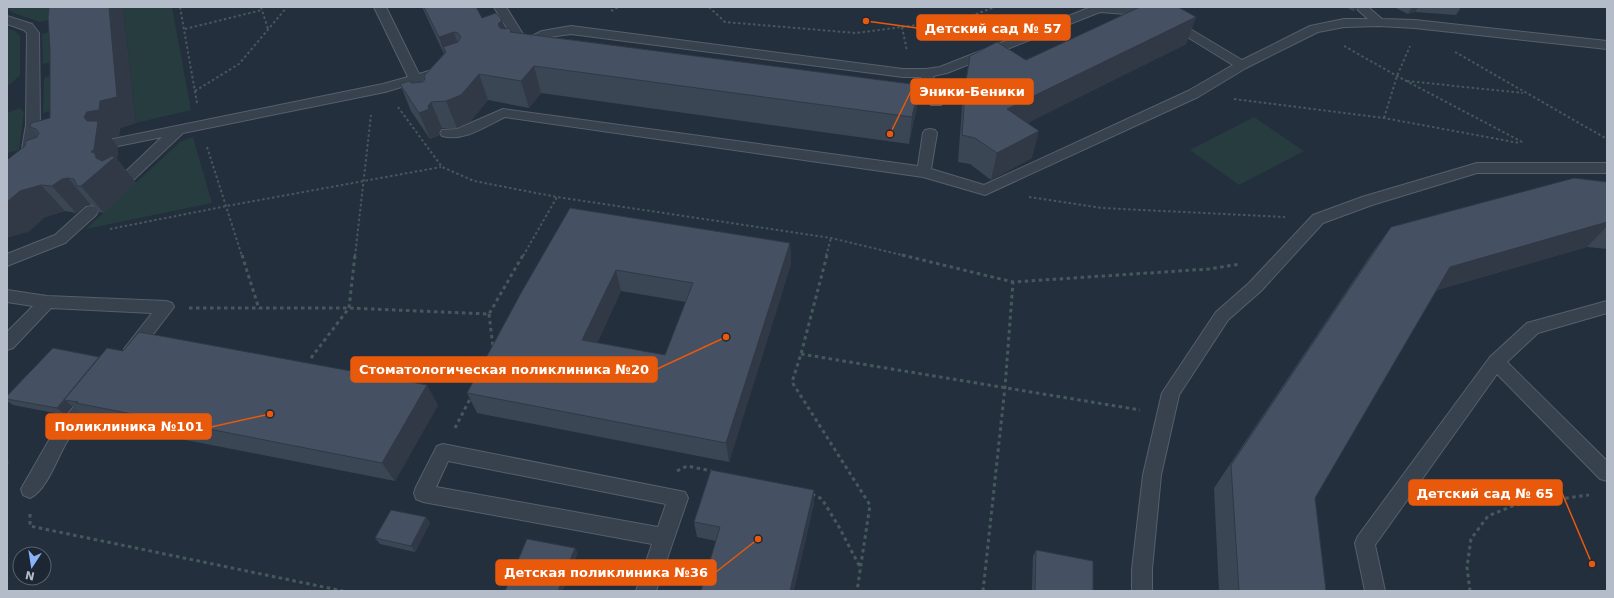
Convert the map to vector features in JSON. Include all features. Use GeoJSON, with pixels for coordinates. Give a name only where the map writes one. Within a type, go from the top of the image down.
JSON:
{"type":"FeatureCollection","features":[{"type":"Feature","properties":{"kind":"lane"},"geometry":{"type":"LineString","coordinates":[[380,7],[424,98]]}},
{"type":"Feature","properties":{"kind":"lane"},"geometry":{"type":"LineString","coordinates":[[500,7],[518,48],[546,34],[571,30],[903,73],[926,73],[943,70],[1099,8],[1156,13],[1242,66]]}},
{"type":"Feature","properties":{"kind":"lane"},"geometry":{"type":"LineString","coordinates":[[1362,8],[1379,22]]}},
{"type":"Feature","properties":{"kind":"lane"},"geometry":{"type":"LineString","coordinates":[[1430,13],[1436,26]]}},
{"type":"Feature","properties":{"kind":"lane"},"geometry":{"type":"LineString","coordinates":[[7,20],[28,27],[33,33],[33,125],[29,150],[14,168],[7,181]]}},
{"type":"Feature","properties":{"kind":"lane"},"geometry":{"type":"LineString","coordinates":[[447,133],[459,133],[503,113],[924,172],[985,190],[1193,94],[1242,66],[1314,30],[1344,23],[1379,22],[1415,24],[1607,45]]}},
{"type":"Feature","properties":{"kind":"lane"},"geometry":{"type":"LineString","coordinates":[[113,143],[379,89],[456,67]]}},
{"type":"Feature","properties":{"kind":"lane"},"geometry":{"type":"LineString","coordinates":[[926,73],[936,102]]}},
{"type":"Feature","properties":{"kind":"lane"},"geometry":{"type":"LineString","coordinates":[[124,181],[179,130]]}},
{"type":"Feature","properties":{"kind":"lane"},"geometry":{"type":"LineString","coordinates":[[924,172],[930,133]]}},
{"type":"Feature","properties":{"kind":"lane"},"geometry":{"type":"LineString","coordinates":[[14,168],[36,163]]}},
{"type":"Feature","properties":{"kind":"lane"},"geometry":{"type":"LineString","coordinates":[[1142,591],[1142,569],[1152,475],[1171,393],[1222,316],[1255,287],[1318,219],[1367,201],[1477,168],[1607,168]]}},
{"type":"Feature","properties":{"kind":"lane"},"geometry":{"type":"LineString","coordinates":[[7,260],[60,239],[91,211]]}},
{"type":"Feature","properties":{"kind":"lane"},"geometry":{"type":"LineString","coordinates":[[7,296],[46,302],[166,307]]}},
{"type":"Feature","properties":{"kind":"lane"},"geometry":{"type":"LineString","coordinates":[[7,343],[46,302]]}},
{"type":"Feature","properties":{"kind":"lane"},"geometry":{"type":"LineString","coordinates":[[122,361],[166,307]]}},
{"type":"Feature","properties":{"kind":"lane"},"geometry":{"type":"LineString","coordinates":[[1375,591],[1365,543],[1496,362],[1533,328],[1607,307]]}},
{"type":"Feature","properties":{"kind":"lane"},"geometry":{"type":"LineString","coordinates":[[1496,362],[1607,473]]}},
{"type":"Feature","properties":{"kind":"lane"},"geometry":{"type":"LineString","coordinates":[[30,488],[46,466],[62,434],[102,385]]}},
{"type":"Feature","properties":{"kind":"lane"},"geometry":{"type":"LineString","coordinates":[[646,591],[678,498],[443,452],[423,492],[664,537]]}},
{"type":"Feature","properties":{"kind":"path"},"geometry":{"type":"LineString","coordinates":[[180,7],[196,90],[200,125],[259,309]]}},
{"type":"Feature","properties":{"kind":"path"},"geometry":{"type":"LineString","coordinates":[[196,90],[239,64],[287,7]]}},
{"type":"Feature","properties":{"kind":"path"},"geometry":{"type":"LineString","coordinates":[[709,7],[725,22],[856,33],[964,19],[995,7]]}},
{"type":"Feature","properties":{"kind":"path"},"geometry":{"type":"LineString","coordinates":[[185,29],[262,8],[268,30]]}},
{"type":"Feature","properties":{"kind":"path"},"geometry":{"type":"LineString","coordinates":[[1384,118],[1405,54],[1418,32],[1415,24]]}},
{"type":"Feature","properties":{"kind":"path"},"geometry":{"type":"LineString","coordinates":[[1193,94],[1384,118],[1526,144],[1397,76],[1314,30]]}},
{"type":"Feature","properties":{"kind":"path"},"geometry":{"type":"LineString","coordinates":[[1453,51],[1607,139]]}},
{"type":"Feature","properties":{"kind":"path"},"geometry":{"type":"LineString","coordinates":[[1405,80],[1526,93]]}},
{"type":"Feature","properties":{"kind":"path"},"geometry":{"type":"LineString","coordinates":[[379,89],[442,167],[474,181],[557,197],[831,238],[1013,282],[1209,268],[1282,257]]}},
{"type":"Feature","properties":{"kind":"path"},"geometry":{"type":"LineString","coordinates":[[311,358],[349,308],[364,182],[379,89]]}},
{"type":"Feature","properties":{"kind":"path"},"geometry":{"type":"LineString","coordinates":[[107,229],[225,206],[364,182],[406,172],[442,167]]}},
{"type":"Feature","properties":{"kind":"path"},"geometry":{"type":"LineString","coordinates":[[985,190],[1102,208],[1318,219]]}},
{"type":"Feature","properties":{"kind":"path"},"geometry":{"type":"LineString","coordinates":[[494,351],[489,314],[557,197]]}},
{"type":"Feature","properties":{"kind":"path"},"geometry":{"type":"LineString","coordinates":[[831,238],[801,354],[792,382],[870,505],[857,591]]}},
{"type":"Feature","properties":{"kind":"path"},"geometry":{"type":"LineString","coordinates":[[983,591],[1006,387],[1013,282]]}},
{"type":"Feature","properties":{"kind":"path"},"geometry":{"type":"LineString","coordinates":[[166,307],[259,309],[349,308],[489,314]]}},
{"type":"Feature","properties":{"kind":"path"},"geometry":{"type":"LineString","coordinates":[[801,354],[1166,414]]}},
{"type":"Feature","properties":{"kind":"path"},"geometry":{"type":"LineString","coordinates":[[443,452],[474,392]]}},
{"type":"Feature","properties":{"kind":"path"},"geometry":{"type":"LineString","coordinates":[[638,490],[687,466],[717,472]]}},
{"type":"Feature","properties":{"kind":"path"},"geometry":{"type":"LineString","coordinates":[[30,488],[30,526],[343,591]]}},
{"type":"Feature","properties":{"kind":"path"},"geometry":{"type":"LineString","coordinates":[[805,490],[822,499],[839,527],[861,569]]}},
{"type":"Feature","properties":{"kind":"path"},"geometry":{"type":"LineString","coordinates":[[1470,591],[1467,567],[1471,539],[1488,516],[1514,505],[1592,494]]}},
{"type":"Feature","properties":{"kind":"green space"},"geometry":{"type":"Polygon","coordinates":[[[7,7],[77,7],[54,19],[39,22],[12,12],[8,10],[7,7]]]}},
{"type":"Feature","properties":{"kind":"green space"},"geometry":{"type":"Polygon","coordinates":[[[123,7],[172,7],[191,110],[136,123],[123,7]]]}},
{"type":"Feature","properties":{"kind":"green space"},"geometry":{"type":"Polygon","coordinates":[[[68,27],[57,61],[43,64],[42,34],[68,27]]]}},
{"type":"Feature","properties":{"kind":"green space"},"geometry":{"type":"Polygon","coordinates":[[[7,28],[15,31],[20,36],[20,75],[7,87],[7,28]]]}},
{"type":"Feature","properties":{"kind":"green space"},"geometry":{"type":"Polygon","coordinates":[[[70,71],[57,109],[43,113],[44,78],[70,71]]]}},
{"type":"Feature","properties":{"kind":"green space"},"geometry":{"type":"Polygon","coordinates":[[[20,108],[24,113],[19,150],[7,153],[7,113],[20,108]]]}},
{"type":"Feature","properties":{"kind":"green space"},"geometry":{"type":"Polygon","coordinates":[[[1254,117],[1304,151],[1239,185],[1190,150],[1254,117]]]}},
{"type":"Feature","properties":{"kind":"green space"},"geometry":{"type":"Polygon","coordinates":[[[193,137],[212,203],[86,229],[180,142],[193,137]]]}},
{"type":"Feature","properties":{"kind":"building"},"geometry":{"type":"Polygon","coordinates":[[[49,7],[109,7],[117,97],[100,101],[99,110],[87,112],[84,117],[87,121],[98,121],[94,149],[91,152],[95,153],[96,158],[102,161],[112,156],[115,157],[81,186],[77,186],[74,179],[62,179],[52,186],[41,185],[20,191],[7,202],[7,160],[25,146],[26,141],[37,137],[39,133],[36,129],[30,127],[31,123],[50,118],[49,7]]]}},
{"type":"Feature","properties":{"kind":"building"},"geometry":{"type":"Polygon","coordinates":[[[424,7],[476,7],[482,18],[496,13],[502,20],[498,24],[500,28],[509,28],[511,31],[510,32],[919,85],[912,117],[534,66],[521,81],[479,74],[461,95],[446,101],[431,102],[428,106],[429,109],[419,113],[400,84],[409,81],[411,83],[423,82],[425,79],[424,76],[446,52],[443,47],[458,42],[461,37],[458,33],[454,32],[439,37],[424,7]]]}},
{"type":"Feature","properties":{"kind":"building"},"geometry":{"type":"Polygon","coordinates":[[[1140,7],[1178,7],[1196,17],[1007,109],[1039,131],[997,153],[975,138],[962,135],[966,81],[970,56],[997,42],[1026,60],[1140,7]]]}},
{"type":"Feature","properties":{"kind":"building"},"geometry":{"type":"Polygon","coordinates":[[[1574,178],[1607,182],[1607,222],[1450,267],[1315,498],[1326,591],[1239,591],[1231,465],[1391,227],[1574,178]]]}},
{"type":"Feature","properties":{"kind":"building"},"geometry":{"type":"Polygon","coordinates":[[[570,208],[790,243],[726,443],[467,393],[521,293],[570,208]],[[616,270],[582,340],[665,355],[693,283],[616,270]]]}},
{"type":"Feature","properties":{"kind":"building"},"geometry":{"type":"Polygon","coordinates":[[[139,332],[427,385],[382,463],[64,400],[107,348],[123,351],[139,332]]]}},
{"type":"Feature","properties":{"kind":"building"},"geometry":{"type":"Polygon","coordinates":[[[53,348],[99,357],[57,408],[7,399],[7,396],[53,348]]]}},
{"type":"Feature","properties":{"kind":"building"},"geometry":{"type":"Polygon","coordinates":[[[711,470],[814,490],[790,591],[701,591],[720,527],[694,522],[711,470]]]}},
{"type":"Feature","properties":{"kind":"building"},"geometry":{"type":"Polygon","coordinates":[[[391,510],[426,517],[411,546],[375,538],[391,510]]]}},
{"type":"Feature","properties":{"kind":"building"},"geometry":{"type":"Polygon","coordinates":[[[527,539],[575,548],[558,591],[505,591],[527,539]]]}},
{"type":"Feature","properties":{"kind":"building"},"geometry":{"type":"Polygon","coordinates":[[[1036,550],[1093,561],[1093,591],[1035,591],[1036,550]]]}},
{"type":"Feature","properties":{"kind":"place","name":"Детский сад № 57"},"geometry":{"type":"Point","coordinates":[866,21]}},
{"type":"Feature","properties":{"kind":"place","name":"Эники-Беники"},"geometry":{"type":"Point","coordinates":[890,134]}},
{"type":"Feature","properties":{"kind":"place","name":"Стоматологическая поликлиника №20"},"geometry":{"type":"Point","coordinates":[726,337]}},
{"type":"Feature","properties":{"kind":"place","name":"Поликлиника №101"},"geometry":{"type":"Point","coordinates":[270,414]}},
{"type":"Feature","properties":{"kind":"place","name":"Детская поликлиника №36"},"geometry":{"type":"Point","coordinates":[758,539]}},
{"type":"Feature","properties":{"kind":"place","name":"Детский сад № 65"},"geometry":{"type":"Point","coordinates":[1592,564]}}]}
